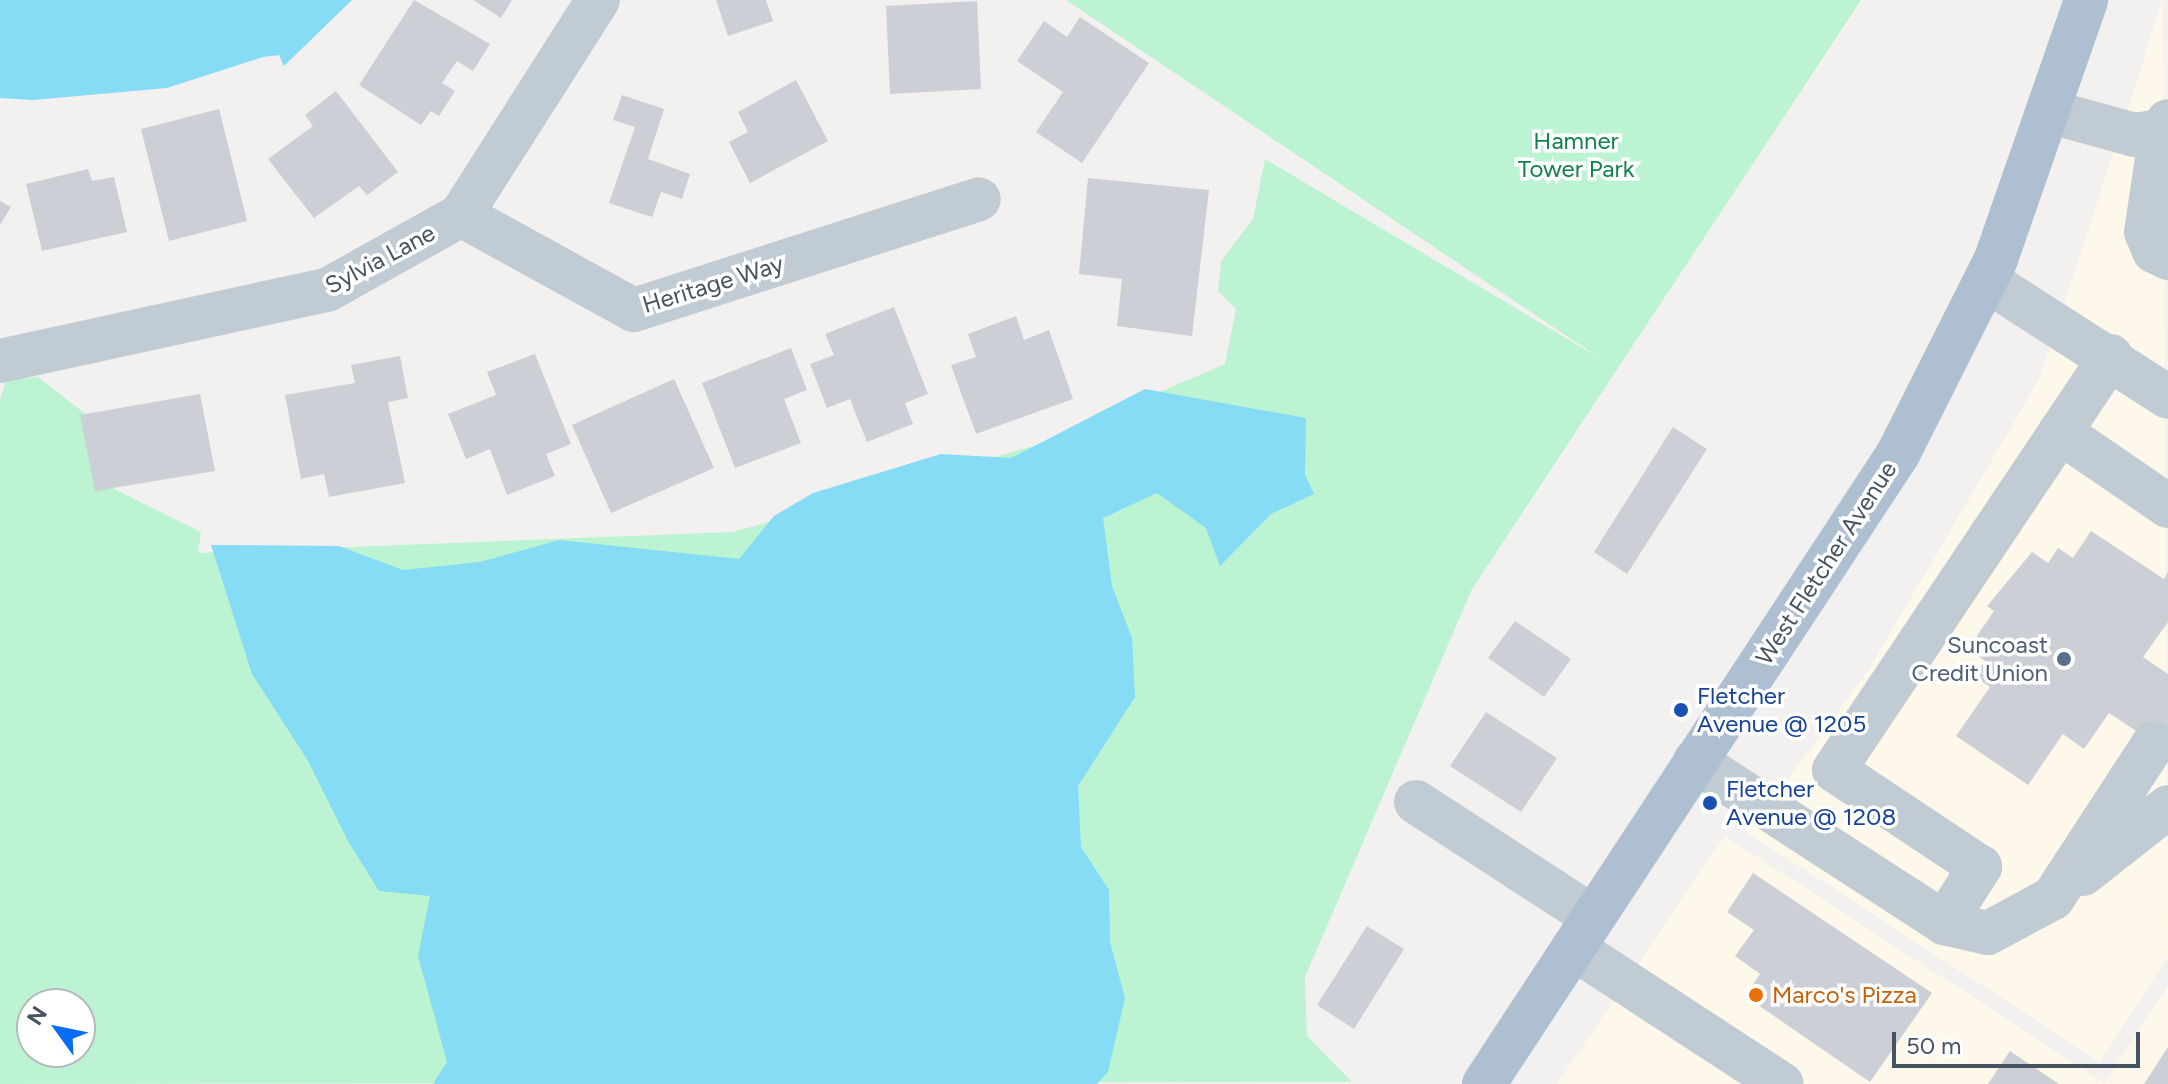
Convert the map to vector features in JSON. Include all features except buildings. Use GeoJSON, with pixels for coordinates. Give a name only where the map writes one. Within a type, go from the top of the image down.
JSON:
{"type":"FeatureCollection","features":[{"type":"Feature","properties":{"kind":"main road","name":"West Fletcher Avenue"},"geometry":{"type":"LineString","coordinates":[[1484,1084],[1898,454],[1986,280],[2051,112],[2086,0]]}},
{"type":"Feature","properties":{"kind":"street","name":"Sylvia Lane"},"geometry":{"type":"LineString","coordinates":[[0,361],[327,290],[461,215],[598,0]]}},
{"type":"Feature","properties":{"kind":"street"},"geometry":{"type":"LineString","coordinates":[[2051,112],[2135,135],[2164,126],[2146,232],[2154,251],[2168,258]]}},
{"type":"Feature","properties":{"kind":"street","name":"Heritage Way"},"geometry":{"type":"LineString","coordinates":[[461,215],[634,310],[979,199]]}},
{"type":"Feature","properties":{"kind":"street"},"geometry":{"type":"LineString","coordinates":[[1986,280],[2111,356],[2168,397]]}},
{"type":"Feature","properties":{"kind":"street"},"geometry":{"type":"LineString","coordinates":[[1944,923],[1980,867],[1834,770],[2111,356]]}},
{"type":"Feature","properties":{"kind":"street"},"geometry":{"type":"LineString","coordinates":[[2060,432],[2168,506]]}},
{"type":"Feature","properties":{"kind":"street"},"geometry":{"type":"LineString","coordinates":[[2053,898],[2154,743]]}},
{"type":"Feature","properties":{"kind":"street"},"geometry":{"type":"LineString","coordinates":[[1695,761],[1944,923],[1988,933],[2053,898],[2168,807]]}},
{"type":"Feature","properties":{"kind":"street"},"geometry":{"type":"LineString","coordinates":[[1416,802],[1782,1084]]}},
{"type":"Feature","properties":{"kind":"shaded area"},"geometry":{"type":"Polygon","coordinates":[[[2163,0],[2168,956],[2100,1062],[1748,833],[1868,671],[2040,378],[2163,0]]]}},
{"type":"Feature","properties":{"kind":"shaded area"},"geometry":{"type":"Polygon","coordinates":[[[1725,836],[2105,1083],[2168,986],[2168,1084],[1557,1084],[1725,836]]]}},
{"type":"Feature","properties":{"kind":"green space","name":"Hamner Tower Park"},"geometry":{"type":"Polygon","coordinates":[[[1066,0],[1861,0],[1472,589],[1305,977],[1307,1036],[1352,1082],[0,1084],[0,400],[6,380],[38,377],[97,423],[106,485],[201,532],[198,553],[733,532],[1037,445],[1225,364],[1236,309],[1218,291],[1221,261],[1253,219],[1265,159],[1601,359],[1066,0]]]}},
{"type":"Feature","properties":{"kind":"water"},"geometry":{"type":"Polygon","coordinates":[[[0,0],[352,0],[284,66],[279,55],[263,57],[167,88],[33,100],[0,98],[0,0]]]}},
{"type":"Feature","properties":{"kind":"water"},"geometry":{"type":"Polygon","coordinates":[[[1145,389],[1306,418],[1305,475],[1314,494],[1271,514],[1220,566],[1206,528],[1157,493],[1103,518],[1112,586],[1132,638],[1135,697],[1078,786],[1081,847],[1109,890],[1110,942],[1125,998],[1108,1072],[1097,1084],[433,1084],[447,1062],[418,956],[430,896],[379,891],[348,841],[308,761],[252,674],[211,545],[339,546],[403,570],[480,562],[559,540],[739,559],[774,516],[813,493],[941,454],[1011,458],[1145,389]]]}},
{"type":"Feature","properties":{"kind":"place","name":"Suncoast Credit Union"},"geometry":{"type":"Point","coordinates":[2064,659]}},
{"type":"Feature","properties":{"kind":"place","name":"Fletcher Avenue @ 1205"},"geometry":{"type":"Point","coordinates":[1681,710]}},
{"type":"Feature","properties":{"kind":"place","name":"Fletcher Avenue @ 1208"},"geometry":{"type":"Point","coordinates":[1710,803]}},
{"type":"Feature","properties":{"kind":"place","name":"Marco's Pizza"},"geometry":{"type":"Point","coordinates":[1756,995]}}]}
